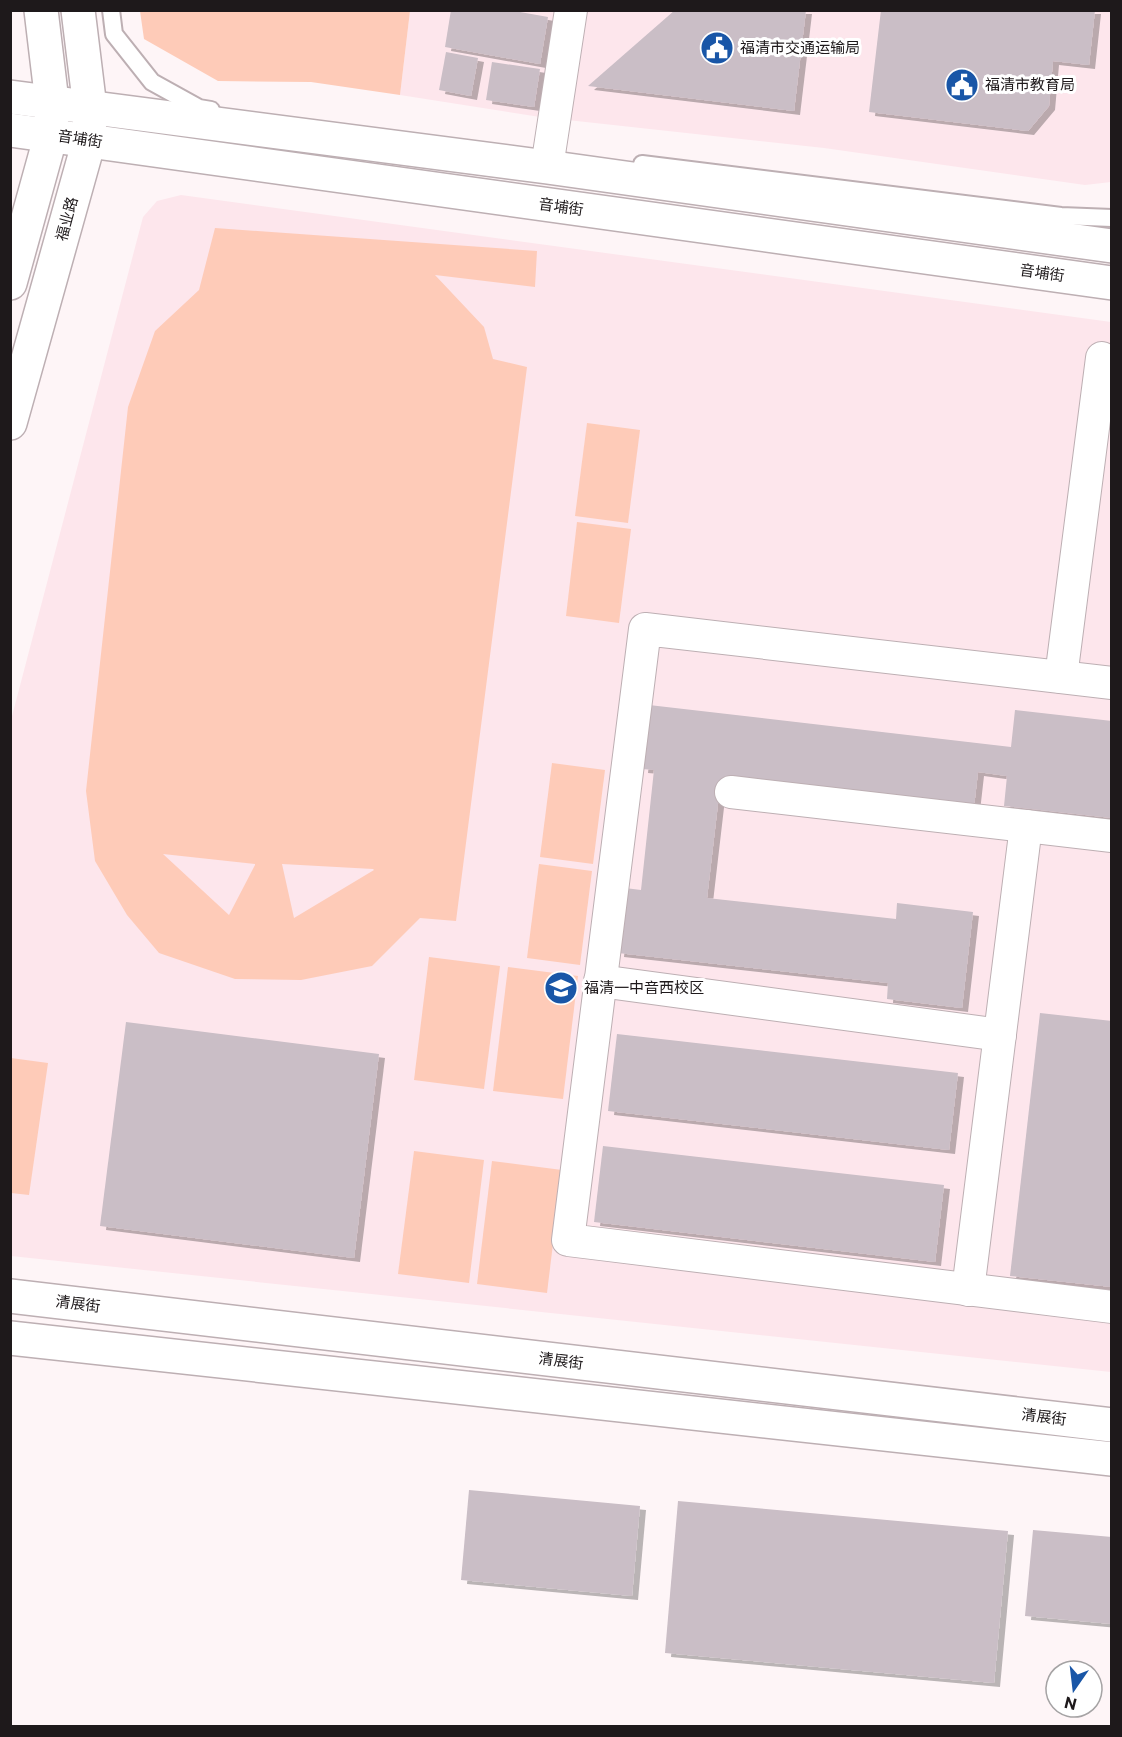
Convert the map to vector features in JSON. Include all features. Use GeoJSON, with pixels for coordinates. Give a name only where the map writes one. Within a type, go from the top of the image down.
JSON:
{"type":"FeatureCollection","features":[{"type":"Feature","properties":{"kind":"street"},"geometry":{"type":"LineString","coordinates":[[10,283],[51,135],[52,102],[41,10]]}},
{"type":"Feature","properties":{"kind":"street","name":"福业路"},"geometry":{"type":"LineString","coordinates":[[10,423],[89,141],[90,108],[78,10]]}},
{"type":"Feature","properties":{"kind":"street"},"geometry":{"type":"LineString","coordinates":[[548,160],[571,10]]}},
{"type":"Feature","properties":{"kind":"street"},"geometry":{"type":"LineString","coordinates":[[10,97],[548,160],[1107,236]]}},
{"type":"Feature","properties":{"kind":"street","name":"音埔街"},"geometry":{"type":"LineString","coordinates":[[10,130],[1112,283]]}},
{"type":"Feature","properties":{"kind":"street"},"geometry":{"type":"LineString","coordinates":[[1061,677],[1102,358]]}},
{"type":"Feature","properties":{"kind":"street"},"geometry":{"type":"LineString","coordinates":[[1112,683],[645,629],[568,1240],[1112,1307]]}},
{"type":"Feature","properties":{"kind":"street"},"geometry":{"type":"LineString","coordinates":[[731,792],[1112,836]]}},
{"type":"Feature","properties":{"kind":"street"},"geometry":{"type":"LineString","coordinates":[[968,1290],[1026,826]]}},
{"type":"Feature","properties":{"kind":"street"},"geometry":{"type":"LineString","coordinates":[[600,981],[1000,1035]]}},
{"type":"Feature","properties":{"kind":"street","name":"清展街"},"geometry":{"type":"LineString","coordinates":[[10,1296],[1112,1425]]}},
{"type":"Feature","properties":{"kind":"street"},"geometry":{"type":"LineString","coordinates":[[10,1338],[1112,1459]]}},
{"type":"Feature","properties":{"kind":"lane"},"geometry":{"type":"LineString","coordinates":[[111,10],[114,34],[152,82],[199,108],[548,160]]}},
{"type":"Feature","properties":{"kind":"shaded area"},"geometry":{"type":"Polygon","coordinates":[[[140,11],[410,11],[400,95],[311,82],[218,81],[144,39],[140,11]]]}},
{"type":"Feature","properties":{"kind":"shaded area"},"geometry":{"type":"Polygon","coordinates":[[[410,11],[1111,11],[1111,182],[1085,185],[824,148],[540,117],[400,95],[410,11]]]}},
{"type":"Feature","properties":{"kind":"shaded area","name":"福清一中音西校区"},"geometry":{"type":"Polygon","coordinates":[[[181,195],[1111,322],[1111,1372],[11,1256],[11,720],[143,217],[157,201],[181,195]]]}},
{"type":"Feature","properties":{"kind":"shaded area"},"geometry":{"type":"Polygon","coordinates":[[[215,228],[537,251],[535,287],[435,275],[484,327],[493,359],[527,367],[456,921],[420,918],[372,966],[301,980],[235,979],[159,953],[127,915],[95,861],[86,791],[128,407],[155,331],[199,290],[215,228]],[[163,854],[229,915],[255,865],[255,864],[163,854]],[[282,864],[294,918],[374,870],[373,869],[282,864]]]}},
{"type":"Feature","properties":{"kind":"shaded area"},"geometry":{"type":"Polygon","coordinates":[[[587,423],[640,430],[628,523],[575,516],[587,423]]]}},
{"type":"Feature","properties":{"kind":"shaded area"},"geometry":{"type":"Polygon","coordinates":[[[577,522],[631,529],[619,623],[566,616],[577,522]]]}},
{"type":"Feature","properties":{"kind":"shaded area"},"geometry":{"type":"Polygon","coordinates":[[[552,763],[605,770],[593,864],[540,857],[552,763]]]}},
{"type":"Feature","properties":{"kind":"shaded area"},"geometry":{"type":"Polygon","coordinates":[[[539,864],[592,871],[580,965],[527,958],[539,864]]]}},
{"type":"Feature","properties":{"kind":"shaded area"},"geometry":{"type":"Polygon","coordinates":[[[429,957],[500,966],[484,1089],[414,1080],[429,957]]]}},
{"type":"Feature","properties":{"kind":"shaded area"},"geometry":{"type":"Polygon","coordinates":[[[508,967],[578,976],[563,1099],[493,1091],[508,967]]]}},
{"type":"Feature","properties":{"kind":"shaded area"},"geometry":{"type":"Polygon","coordinates":[[[11,1058],[48,1063],[29,1195],[11,1193],[11,1058]]]}},
{"type":"Feature","properties":{"kind":"shaded area"},"geometry":{"type":"Polygon","coordinates":[[[414,1151],[484,1160],[469,1283],[398,1274],[414,1151]]]}},
{"type":"Feature","properties":{"kind":"shaded area"},"geometry":{"type":"Polygon","coordinates":[[[492,1161],[562,1170],[547,1293],[477,1284],[492,1161]]]}},
{"type":"Feature","properties":{"kind":"building"},"geometry":{"type":"Polygon","coordinates":[[[451,10],[509,10],[548,17],[540,64],[445,47],[451,10]]]}},
{"type":"Feature","properties":{"kind":"building","name":"福清市交通运输局"},"geometry":{"type":"Polygon","coordinates":[[[675,10],[806,10],[794,111],[588,86],[675,10]]]}},
{"type":"Feature","properties":{"kind":"building","name":"福清市教育局"},"geometry":{"type":"Polygon","coordinates":[[[881,10],[1095,10],[1089,65],[1053,61],[1049,106],[1028,131],[869,112],[881,10]]]}},
{"type":"Feature","properties":{"kind":"building"},"geometry":{"type":"Polygon","coordinates":[[[446,52],[478,58],[471,96],[439,90],[446,52]]]}},
{"type":"Feature","properties":{"kind":"building"},"geometry":{"type":"Polygon","coordinates":[[[492,62],[540,69],[534,107],[486,100],[492,62]]]}},
{"type":"Feature","properties":{"kind":"building"},"geometry":{"type":"Polygon","coordinates":[[[649,705],[1011,747],[1015,710],[1112,721],[1112,818],[1004,806],[1007,776],[978,772],[974,807],[721,778],[707,898],[896,919],[897,903],[973,912],[962,1008],[887,999],[888,983],[618,953],[625,888],[641,890],[654,770],[642,769],[649,705]]]}},
{"type":"Feature","properties":{"kind":"building"},"geometry":{"type":"Polygon","coordinates":[[[1040,1013],[1112,1021],[1112,1287],[1010,1276],[1040,1013]]]}},
{"type":"Feature","properties":{"kind":"building"},"geometry":{"type":"Polygon","coordinates":[[[126,1022],[379,1054],[354,1258],[100,1226],[126,1022]]]}},
{"type":"Feature","properties":{"kind":"building"},"geometry":{"type":"Polygon","coordinates":[[[617,1034],[958,1073],[949,1150],[608,1111],[617,1034]]]}},
{"type":"Feature","properties":{"kind":"building"},"geometry":{"type":"Polygon","coordinates":[[[603,1146],[944,1185],[935,1262],[594,1222],[603,1146]]]}},
{"type":"Feature","properties":{"kind":"building"},"geometry":{"type":"Polygon","coordinates":[[[469,1490],[640,1506],[632,1596],[461,1580],[469,1490]]]}},
{"type":"Feature","properties":{"kind":"building"},"geometry":{"type":"Polygon","coordinates":[[[678,1501],[1008,1531],[994,1683],[665,1653],[678,1501]]]}},
{"type":"Feature","properties":{"kind":"building"},"geometry":{"type":"Polygon","coordinates":[[[1033,1530],[1112,1537],[1112,1624],[1025,1616],[1033,1530]]]}},
{"type":"Feature","properties":{"kind":"place","name":"福清市交通运输局"},"geometry":{"type":"Point","coordinates":[717,48]}},
{"type":"Feature","properties":{"kind":"place","name":"福清市教育局"},"geometry":{"type":"Point","coordinates":[962,85]}},
{"type":"Feature","properties":{"kind":"place","name":"福清一中音西校区"},"geometry":{"type":"Point","coordinates":[561,988]}}]}
